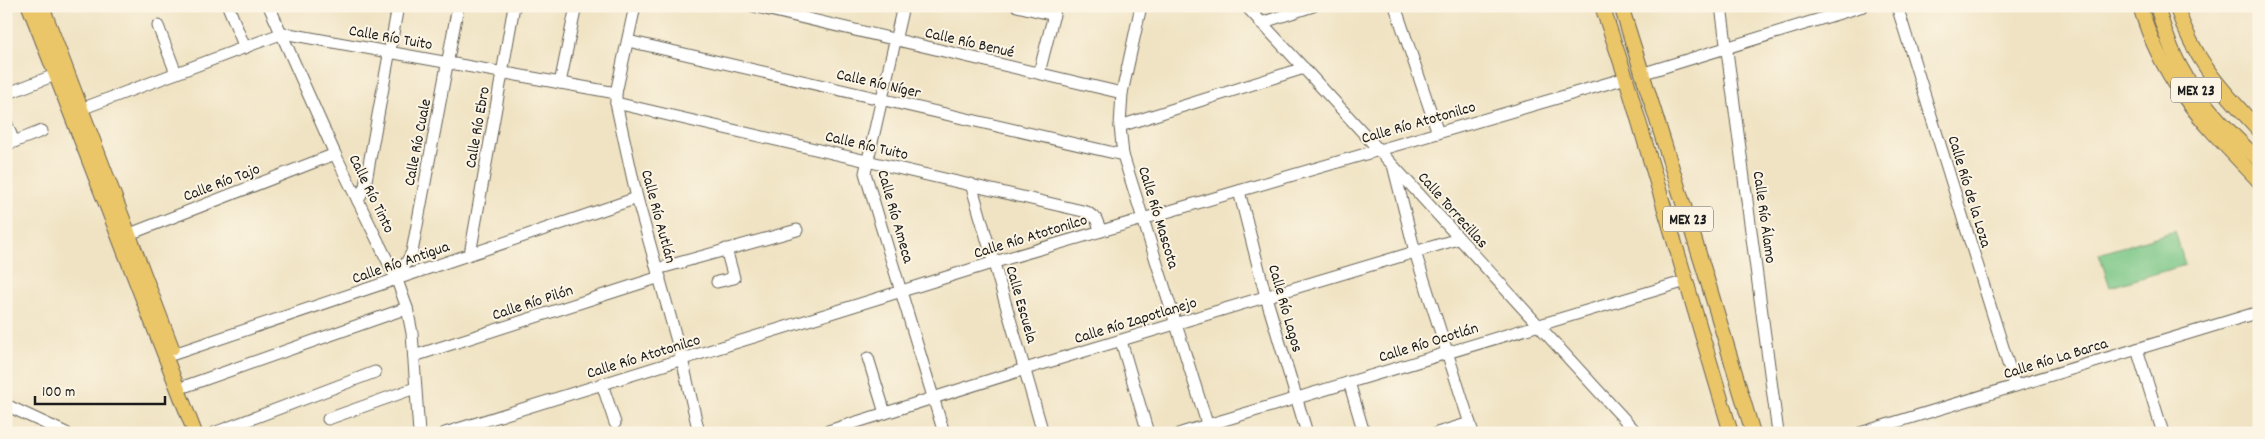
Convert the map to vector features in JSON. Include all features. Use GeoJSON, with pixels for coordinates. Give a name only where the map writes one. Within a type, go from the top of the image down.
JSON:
{"type":"FeatureCollection","features":[{"type":"Feature","properties":{"kind":"main road"},"geometry":{"type":"LineString","coordinates":[[28,6],[55,75],[174,354],[204,433]]}},
{"type":"Feature","properties":{"kind":"main road"},"geometry":{"type":"LineString","coordinates":[[42,6],[81,109],[124,236],[195,433]]}},
{"type":"Feature","properties":{"kind":"main road","name":"MEX 23"},"geometry":{"type":"LineString","coordinates":[[1602,6],[1626,78],[1731,433]]}},
{"type":"Feature","properties":{"kind":"main road","name":"MEX 23"},"geometry":{"type":"LineString","coordinates":[[1621,6],[1706,276],[1752,433]]}},
{"type":"Feature","properties":{"kind":"main road"},"geometry":{"type":"LineString","coordinates":[[2140,6],[2157,55],[2178,91],[2199,117],[2259,181]]}},
{"type":"Feature","properties":{"kind":"main road","name":"MEX 23"},"geometry":{"type":"LineString","coordinates":[[2157,6],[2163,28],[2181,69],[2206,104],[2259,160]]}},
{"type":"Feature","properties":{"kind":"main road"},"geometry":{"type":"LineString","coordinates":[[2176,6],[2194,49],[2215,82],[2259,130]]}},
{"type":"Feature","properties":{"kind":"street"},"geometry":{"type":"LineString","coordinates":[[228,6],[245,48]]}},
{"type":"Feature","properties":{"kind":"street","name":"Calle Río Tinto"},"geometry":{"type":"LineString","coordinates":[[269,6],[283,33],[335,154],[398,280],[407,308],[414,356],[419,433]]}},
{"type":"Feature","properties":{"kind":"street"},"geometry":{"type":"LineString","coordinates":[[358,201],[365,186],[398,6]]}},
{"type":"Feature","properties":{"kind":"street","name":"Calle Río Cuale"},"geometry":{"type":"LineString","coordinates":[[398,280],[412,252],[458,6]]}},
{"type":"Feature","properties":{"kind":"street","name":"Calle Río Ebro"},"geometry":{"type":"LineString","coordinates":[[470,254],[514,6]]}},
{"type":"Feature","properties":{"kind":"street"},"geometry":{"type":"LineString","coordinates":[[560,83],[576,6]]}},
{"type":"Feature","properties":{"kind":"street","name":"Calle Río Autlán"},"geometry":{"type":"LineString","coordinates":[[636,6],[616,98],[637,198],[682,359],[699,433]]}},
{"type":"Feature","properties":{"kind":"street","name":"Calle Río Benué"},"geometry":{"type":"LineString","coordinates":[[753,6],[1122,93]]}},
{"type":"Feature","properties":{"kind":"street","name":"Calle Río Ameca"},"geometry":{"type":"LineString","coordinates":[[904,6],[865,173],[944,433]]}},
{"type":"Feature","properties":{"kind":"street"},"geometry":{"type":"LineString","coordinates":[[1017,6],[1055,11],[1040,74]]}},
{"type":"Feature","properties":{"kind":"street","name":"Calle Torrecillas"},"geometry":{"type":"LineString","coordinates":[[1246,6],[1394,165],[1458,239],[1637,433]]}},
{"type":"Feature","properties":{"kind":"street"},"geometry":{"type":"LineString","coordinates":[[1395,6],[1438,133]]}},
{"type":"Feature","properties":{"kind":"street","name":"Calle Río Álamo"},"geometry":{"type":"LineString","coordinates":[[1721,6],[1778,433]]}},
{"type":"Feature","properties":{"kind":"street"},"geometry":{"type":"LineString","coordinates":[[1641,74],[1863,6]]}},
{"type":"Feature","properties":{"kind":"street","name":"Calle Río de la Loza"},"geometry":{"type":"LineString","coordinates":[[1897,6],[2015,386]]}},
{"type":"Feature","properties":{"kind":"street","name":"Calle Río Mascota"},"geometry":{"type":"LineString","coordinates":[[1144,7],[1122,93],[1120,126],[1123,155],[1208,429]]}},
{"type":"Feature","properties":{"kind":"street"},"geometry":{"type":"LineString","coordinates":[[1261,23],[1308,7]]}},
{"type":"Feature","properties":{"kind":"street"},"geometry":{"type":"LineString","coordinates":[[158,26],[176,73]]}},
{"type":"Feature","properties":{"kind":"street"},"geometry":{"type":"LineString","coordinates":[[81,109],[283,33]]}},
{"type":"Feature","properties":{"kind":"street","name":"Calle Río Tuito"},"geometry":{"type":"LineString","coordinates":[[283,33],[560,83],[867,161],[1088,212],[1096,219],[1101,231]]}},
{"type":"Feature","properties":{"kind":"street","name":"Calle Río Níger"},"geometry":{"type":"LineString","coordinates":[[628,41],[1123,155]]}},
{"type":"Feature","properties":{"kind":"street"},"geometry":{"type":"LineString","coordinates":[[1120,126],[1304,68]]}},
{"type":"Feature","properties":{"kind":"street"},"geometry":{"type":"LineString","coordinates":[[6,94],[55,75]]}},
{"type":"Feature","properties":{"kind":"street","name":"Calle Río Atotonilco"},"geometry":{"type":"LineString","coordinates":[[445,433],[995,262],[1626,78]]}},
{"type":"Feature","properties":{"kind":"street"},"geometry":{"type":"LineString","coordinates":[[6,122],[10,143],[42,131]]}},
{"type":"Feature","properties":{"kind":"street","name":"Calle Río Tajo"},"geometry":{"type":"LineString","coordinates":[[124,236],[335,154]]}},
{"type":"Feature","properties":{"kind":"street"},"geometry":{"type":"LineString","coordinates":[[1394,165],[1415,252],[1471,428],[1437,433]]}},
{"type":"Feature","properties":{"kind":"street","name":"Calle Escuela"},"geometry":{"type":"LineString","coordinates":[[971,184],[1043,433]]}},
{"type":"Feature","properties":{"kind":"street","name":"Calle Río Lagos"},"geometry":{"type":"LineString","coordinates":[[1239,191],[1266,297],[1307,433]]}},
{"type":"Feature","properties":{"kind":"street","name":"Calle Río Antigua"},"geometry":{"type":"LineString","coordinates":[[174,354],[637,198]]}},
{"type":"Feature","properties":{"kind":"street","name":"Calle Río Pilón"},"geometry":{"type":"LineString","coordinates":[[414,356],[726,249],[797,230]]}},
{"type":"Feature","properties":{"kind":"street","name":"Calle Río Zapotlanejo"},"geometry":{"type":"LineString","coordinates":[[822,433],[1025,368],[1121,341],[1458,239]]}},
{"type":"Feature","properties":{"kind":"street"},"geometry":{"type":"LineString","coordinates":[[717,282],[734,278],[726,249]]}},
{"type":"Feature","properties":{"kind":"street","name":"Calle Río Ocotlán"},"geometry":{"type":"LineString","coordinates":[[1180,433],[1208,429],[1297,398],[1686,281]]}},
{"type":"Feature","properties":{"kind":"street"},"geometry":{"type":"LineString","coordinates":[[186,386],[407,308]]}},
{"type":"Feature","properties":{"kind":"street","name":"Calle Río La Barca"},"geometry":{"type":"LineString","coordinates":[[1860,433],[2259,312]]}},
{"type":"Feature","properties":{"kind":"street"},"geometry":{"type":"LineString","coordinates":[[1121,341],[1148,433]]}},
{"type":"Feature","properties":{"kind":"street"},"geometry":{"type":"LineString","coordinates":[[2137,349],[2163,433]]}},
{"type":"Feature","properties":{"kind":"street"},"geometry":{"type":"LineString","coordinates":[[868,358],[884,413]]}},
{"type":"Feature","properties":{"kind":"street"},"geometry":{"type":"LineString","coordinates":[[214,433],[375,372]]}},
{"type":"Feature","properties":{"kind":"street"},"geometry":{"type":"LineString","coordinates":[[1349,382],[1364,433]]}},
{"type":"Feature","properties":{"kind":"street"},"geometry":{"type":"LineString","coordinates":[[602,384],[615,423]]}},
{"type":"Feature","properties":{"kind":"street"},"geometry":{"type":"LineString","coordinates":[[328,419],[415,388]]}},
{"type":"Feature","properties":{"kind":"street"},"geometry":{"type":"LineString","coordinates":[[6,405],[66,433]]}},
{"type":"Feature","properties":{"kind":"green space"},"geometry":{"type":"Polygon","coordinates":[[[2175,231],[2185,265],[2110,287],[2099,254],[2175,231]]]}}]}
